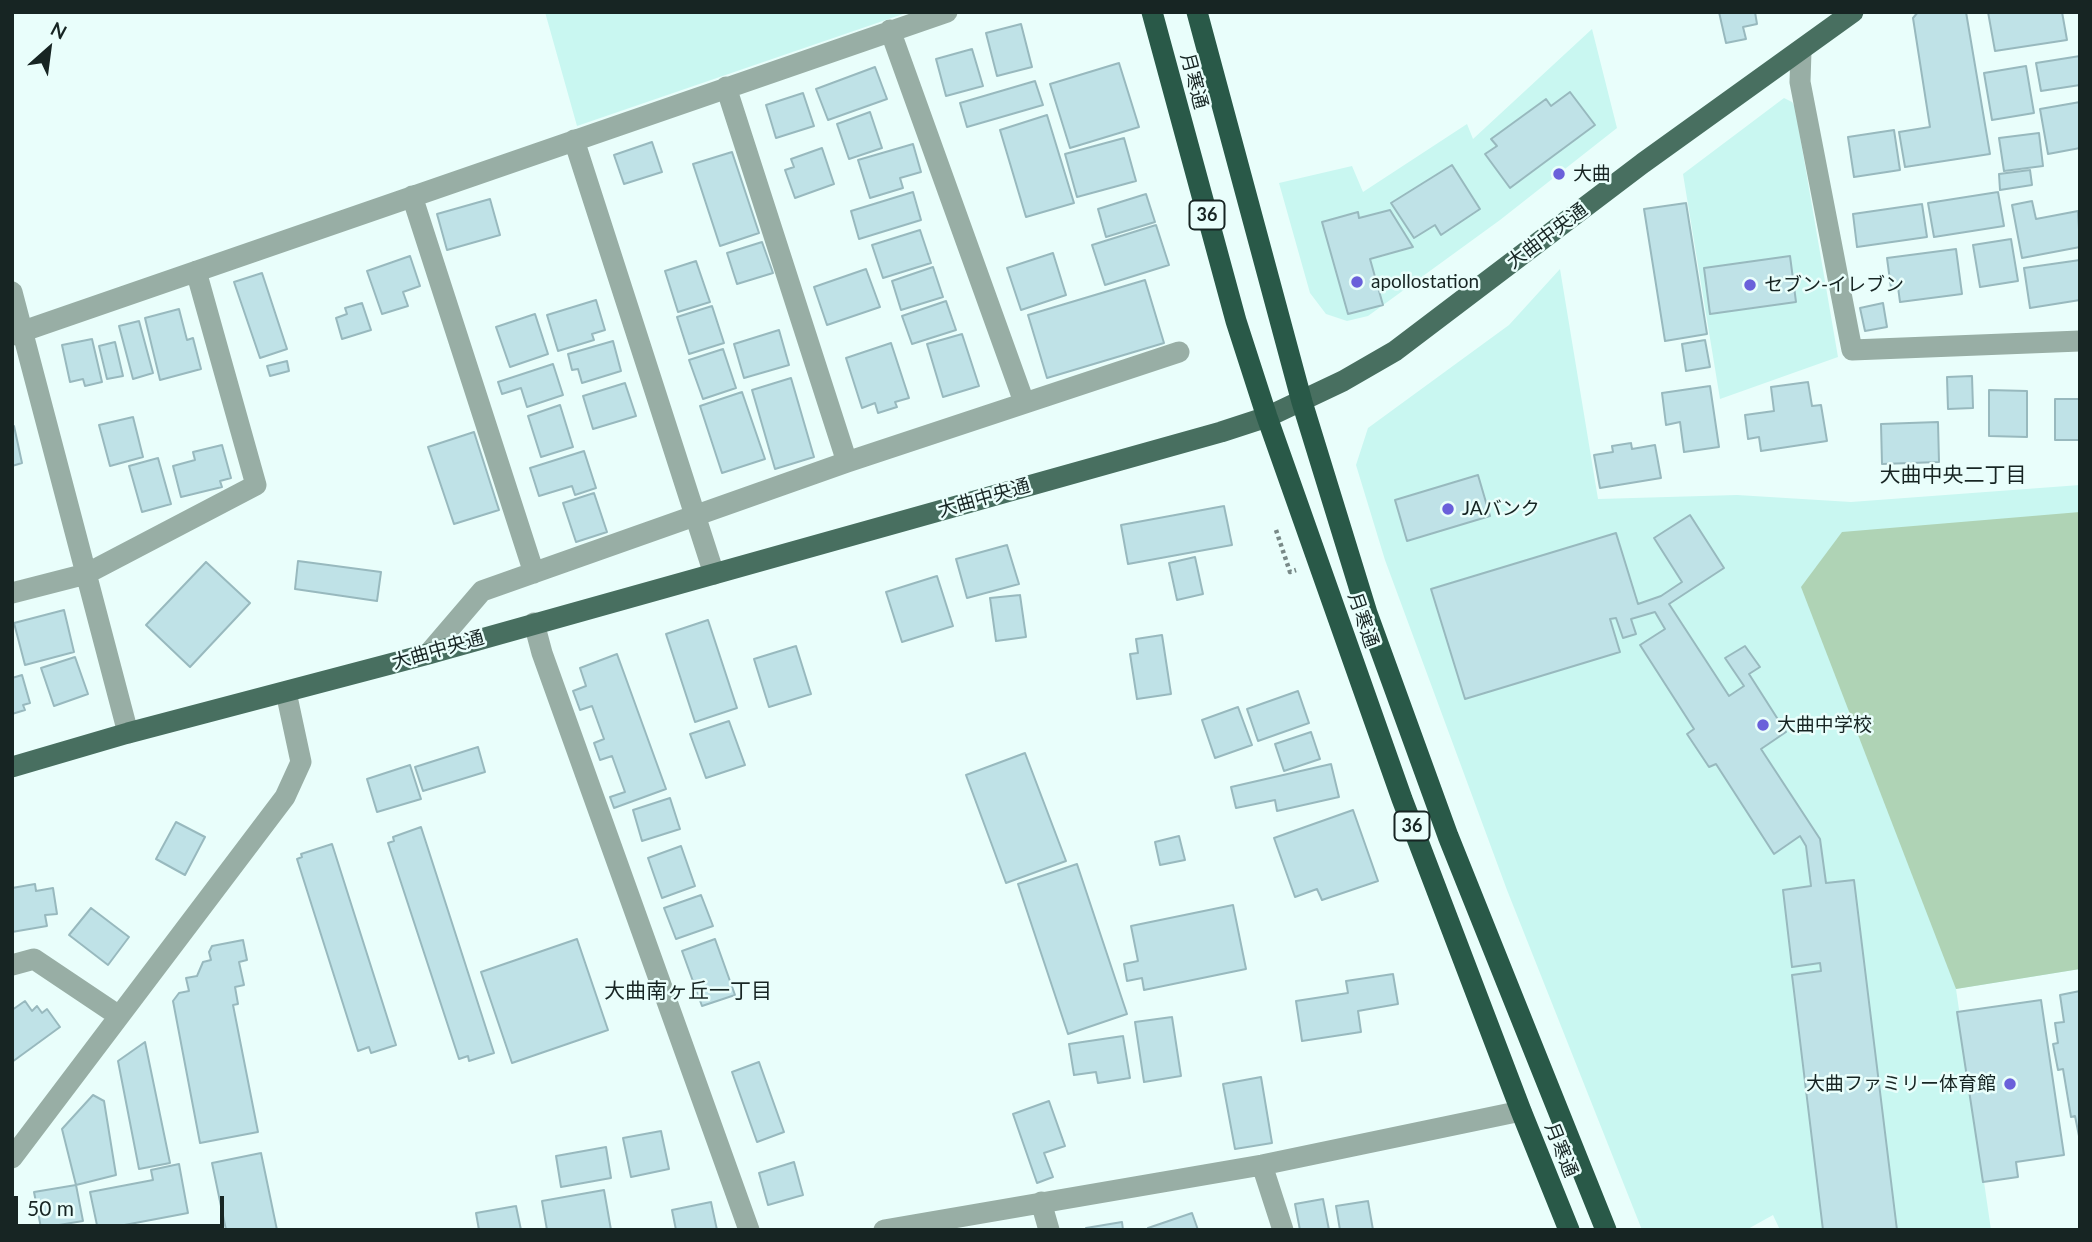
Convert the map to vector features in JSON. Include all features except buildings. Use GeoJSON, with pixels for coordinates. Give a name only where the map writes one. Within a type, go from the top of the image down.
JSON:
{"type":"FeatureCollection","features":[{"type":"Feature","properties":{"kind":"highway","name":"月寒通"},"geometry":{"type":"LineString","coordinates":[[1152,12],[1236,321],[1267,417],[1402,799],[1569,1230]]}},
{"type":"Feature","properties":{"kind":"highway","name":"月寒通"},"geometry":{"type":"LineString","coordinates":[[1197,12],[1302,402],[1367,613],[1448,836],[1606,1230]]}},
{"type":"Feature","properties":{"kind":"main road","name":"大曲中央通"},"geometry":{"type":"LineString","coordinates":[[12,767],[128,733],[428,654],[1267,417],[1302,402],[1395,351],[1643,163],[1853,12]]}},
{"type":"Feature","properties":{"kind":"street"},"geometry":{"type":"LineString","coordinates":[[18,333],[947,12]]}},
{"type":"Feature","properties":{"kind":"street"},"geometry":{"type":"LineString","coordinates":[[890,30],[1024,402]]}},
{"type":"Feature","properties":{"kind":"street"},"geometry":{"type":"LineString","coordinates":[[1801,51],[1800,82],[1852,350],[2080,341]]}},
{"type":"Feature","properties":{"kind":"street"},"geometry":{"type":"LineString","coordinates":[[726,87],[847,462]]}},
{"type":"Feature","properties":{"kind":"street"},"geometry":{"type":"LineString","coordinates":[[574,140],[714,574]]}},
{"type":"Feature","properties":{"kind":"street"},"geometry":{"type":"LineString","coordinates":[[412,196],[534,573]]}},
{"type":"Feature","properties":{"kind":"street"},"geometry":{"type":"LineString","coordinates":[[12,593],[86,574],[256,485],[196,271]]}},
{"type":"Feature","properties":{"kind":"street"},"geometry":{"type":"LineString","coordinates":[[12,292],[18,333],[128,733]]}},
{"type":"Feature","properties":{"kind":"street"},"geometry":{"type":"LineString","coordinates":[[428,654],[482,591],[847,462],[1179,352]]}},
{"type":"Feature","properties":{"kind":"street"},"geometry":{"type":"LineString","coordinates":[[534,623],[542,653],[748,1230]]}},
{"type":"Feature","properties":{"kind":"street"},"geometry":{"type":"LineString","coordinates":[[12,1158],[285,797],[300,762],[286,692]]}},
{"type":"Feature","properties":{"kind":"street"},"geometry":{"type":"LineString","coordinates":[[12,965],[34,959],[119,1016]]}},
{"type":"Feature","properties":{"kind":"street"},"geometry":{"type":"LineString","coordinates":[[884,1230],[1262,1165],[1521,1111]]}},
{"type":"Feature","properties":{"kind":"street"},"geometry":{"type":"LineString","coordinates":[[1262,1165],[1283,1230]]}},
{"type":"Feature","properties":{"kind":"street"},"geometry":{"type":"LineString","coordinates":[[1041,1202],[1049,1230]]}},
{"type":"Feature","properties":{"kind":"path"},"geometry":{"type":"LineString","coordinates":[[1276,530],[1290,572]]}},
{"type":"Feature","properties":{"kind":"shaded area"},"geometry":{"type":"Polygon","coordinates":[[[545,12],[909,12],[577,126],[545,12]]]}},
{"type":"Feature","properties":{"kind":"shaded area"},"geometry":{"type":"Polygon","coordinates":[[[1592,29],[1617,128],[1500,220],[1368,316],[1347,321],[1326,314],[1310,293],[1279,183],[1352,166],[1363,192],[1467,124],[1473,139],[1592,29]]]}},
{"type":"Feature","properties":{"kind":"shaded area"},"geometry":{"type":"Polygon","coordinates":[[[1784,98],[1795,107],[1838,357],[1720,399],[1683,174],[1784,98]]]}},
{"type":"Feature","properties":{"kind":"shaded area","name":"大曲中学校"},"geometry":{"type":"Polygon","coordinates":[[[1560,269],[1598,499],[1737,495],[1851,502],[2080,485],[2080,969],[1956,989],[1991,1230],[1780,1230],[1773,1215],[1746,1230],[1642,1230],[1507,890],[1385,560],[1356,465],[1368,428],[1509,325],[1560,269]]]}},
{"type":"Feature","properties":{"kind":"green space"},"geometry":{"type":"Polygon","coordinates":[[[2080,512],[2080,969],[1956,989],[1801,587],[1842,532],[2080,512]]]}},
{"type":"Feature","properties":{"kind":"place","name":"大曲"},"geometry":{"type":"Point","coordinates":[1559,174]}},
{"type":"Feature","properties":{"kind":"place","name":"apollostation"},"geometry":{"type":"Point","coordinates":[1357,282]}},
{"type":"Feature","properties":{"kind":"place","name":"セブン-イレブン"},"geometry":{"type":"Point","coordinates":[1750,285]}},
{"type":"Feature","properties":{"kind":"place","name":"JAバンク"},"geometry":{"type":"Point","coordinates":[1448,509]}},
{"type":"Feature","properties":{"kind":"place","name":"大曲中学校"},"geometry":{"type":"Point","coordinates":[1763,725]}},
{"type":"Feature","properties":{"kind":"place","name":"大曲ファミリー体育館"},"geometry":{"type":"Point","coordinates":[2010,1084]}},
{"type":"Feature","properties":{"kind":"district","name":"大曲中央二丁目"},"geometry":{"type":"Point","coordinates":[1953,475]}},
{"type":"Feature","properties":{"kind":"district","name":"大曲南ヶ丘一丁目"},"geometry":{"type":"Point","coordinates":[688,991]}}]}
